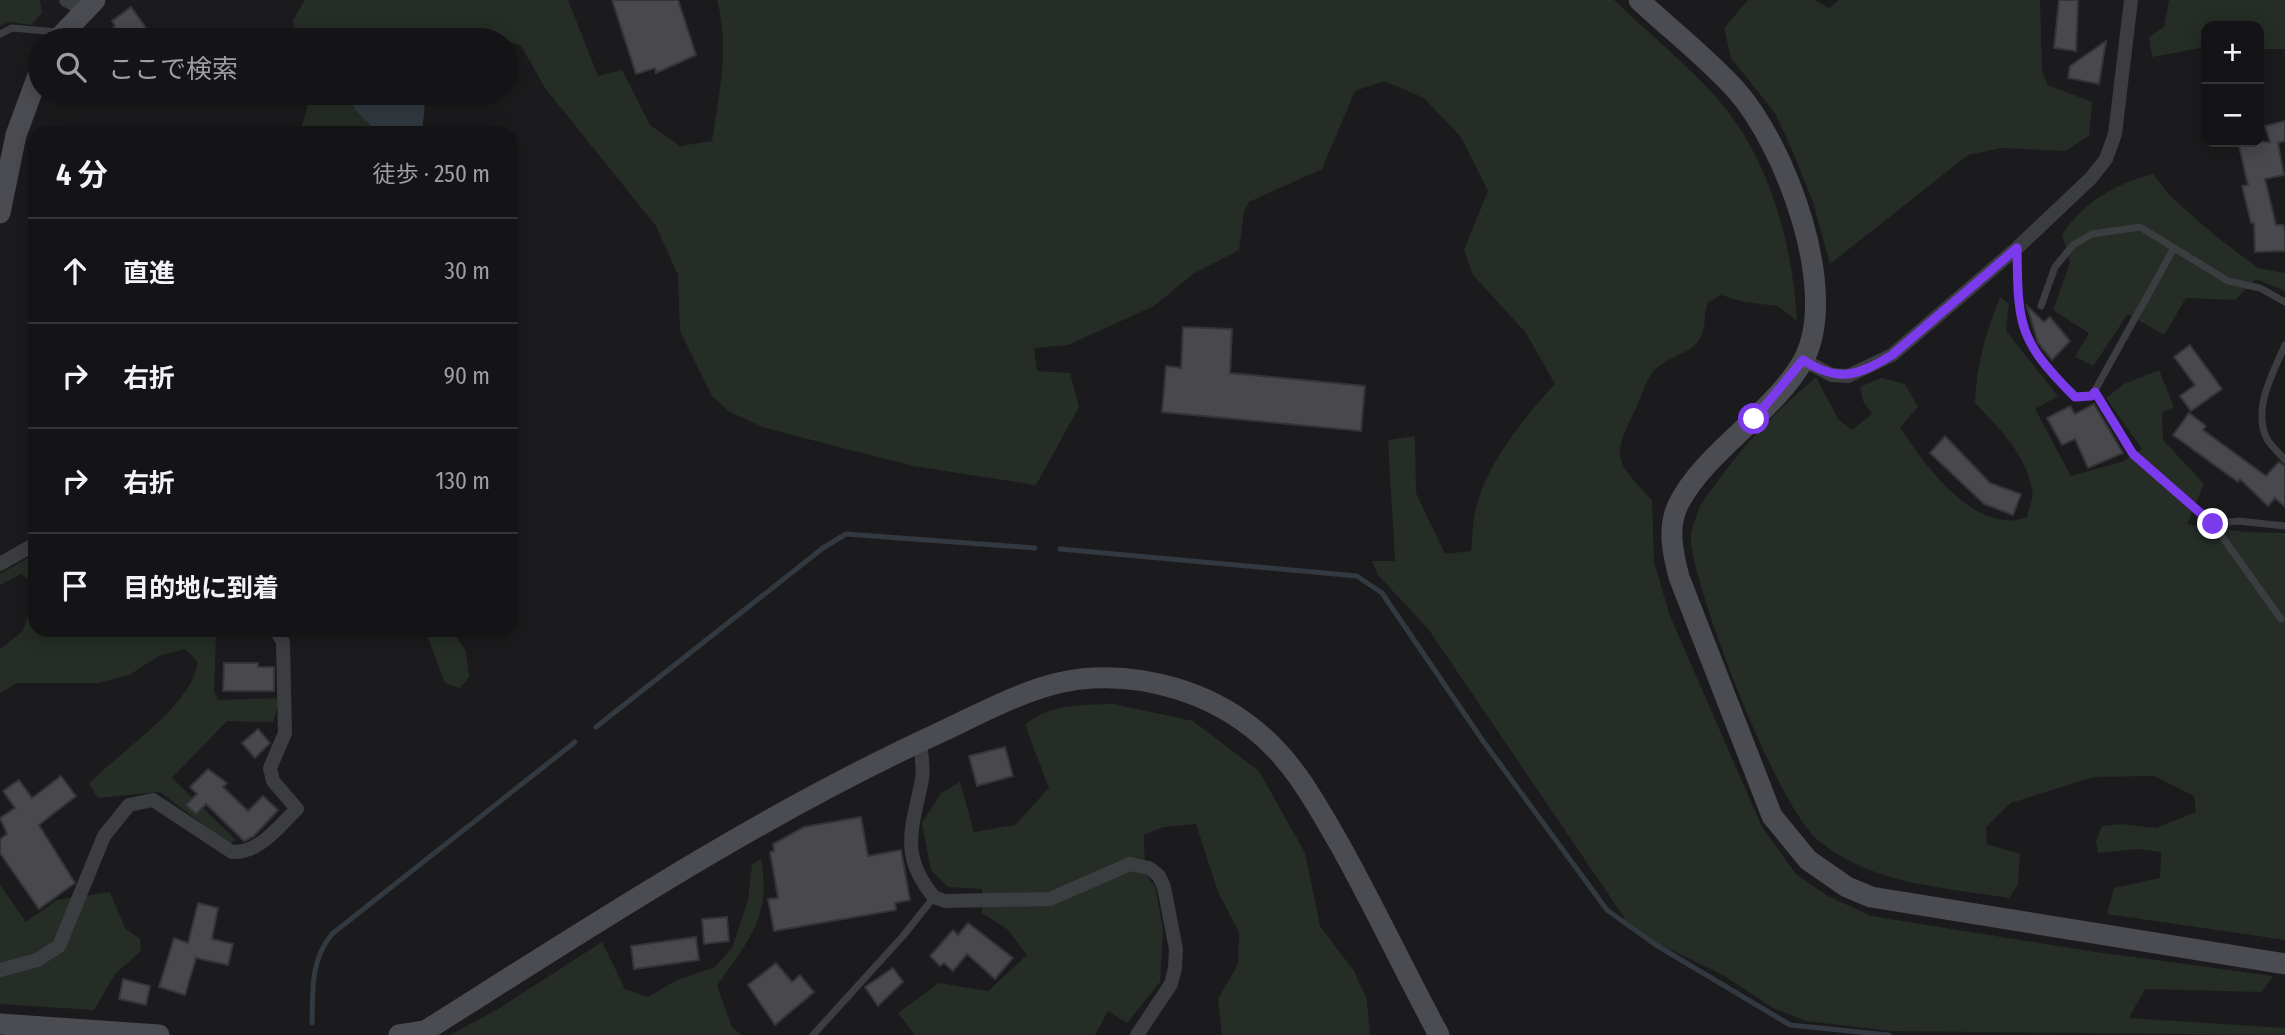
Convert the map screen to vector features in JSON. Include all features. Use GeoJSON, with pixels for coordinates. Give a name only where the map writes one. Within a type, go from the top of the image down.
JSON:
{"type":"FeatureCollection","features":[{"type":"Feature","properties":{"kind":"street"},"geometry":{"type":"LineString","coordinates":[[1639,0],[1737,91],[1768,135],[1788,178],[1816,280],[1817,311],[1803,360],[1775,396],[1691,485],[1678,506],[1672,529],[1671,548],[1679,577],[1760,790],[1785,834],[1808,860],[1829,876],[1871,897],[2285,964]]}},
{"type":"Feature","properties":{"kind":"street"},"geometry":{"type":"LineString","coordinates":[[1803,360],[1832,375],[1848,376],[1874,366],[1892,355],[2071,199],[2106,159],[2115,134],[2131,0]]}},
{"type":"Feature","properties":{"kind":"street"},"geometry":{"type":"LineString","coordinates":[[65,28],[82,3]]}},
{"type":"Feature","properties":{"kind":"street"},"geometry":{"type":"LineString","coordinates":[[0,213],[16,135],[28,102]]}},
{"type":"Feature","properties":{"kind":"street"},"geometry":{"type":"LineString","coordinates":[[0,564],[28,548]]}},
{"type":"Feature","properties":{"kind":"street"},"geometry":{"type":"LineString","coordinates":[[0,970],[37,960],[59,946],[68,931],[88,869],[104,836],[129,805],[153,800],[232,852],[245,852],[258,847],[298,809],[273,781],[270,768],[285,733],[283,642],[280,637]]}},
{"type":"Feature","properties":{"kind":"street"},"geometry":{"type":"LineString","coordinates":[[399,1035],[424,1033],[796,804],[920,742],[1034,691],[1093,678],[1147,681],[1174,688],[1225,709],[1271,743],[1306,785],[1439,1035]]}},
{"type":"Feature","properties":{"kind":"street"},"geometry":{"type":"LineString","coordinates":[[920,742],[923,776],[909,832],[917,870],[934,897],[954,901],[1050,899],[1130,864],[1149,868],[1159,876],[1164,887],[1176,949],[1175,968],[1171,984],[1137,1035]]}},
{"type":"Feature","properties":{"kind":"street"},"geometry":{"type":"LineString","coordinates":[[0,1024],[159,1035]]}},
{"type":"Feature","properties":{"kind":"lane"},"geometry":{"type":"LineString","coordinates":[[0,34],[12,28],[28,31]]}},
{"type":"Feature","properties":{"kind":"lane"},"geometry":{"type":"LineString","coordinates":[[2041,306],[2055,267],[2066,251],[2092,234],[2140,227],[2228,281],[2260,288],[2285,302]]}},
{"type":"Feature","properties":{"kind":"lane"},"geometry":{"type":"LineString","coordinates":[[2017,248],[2018,314],[2026,338],[2056,378],[2075,397],[2091,396],[2095,392],[2174,248]]}},
{"type":"Feature","properties":{"kind":"lane"},"geometry":{"type":"LineString","coordinates":[[2285,345],[2263,396],[2267,439],[2285,460]]}},
{"type":"Feature","properties":{"kind":"lane"},"geometry":{"type":"LineString","coordinates":[[2095,392],[2133,454],[2213,524],[2281,619]]}},
{"type":"Feature","properties":{"kind":"lane"},"geometry":{"type":"LineString","coordinates":[[2213,524],[2238,521],[2285,526]]}},
{"type":"Feature","properties":{"kind":"lane"},"geometry":{"type":"LineString","coordinates":[[813,1035],[903,936],[934,897]]}},
{"type":"Feature","properties":{"kind":"shaded area"},"geometry":{"type":"Polygon","coordinates":[[[0,0],[40,0],[42,13],[31,25],[9,22],[0,26],[0,0]]]}},
{"type":"Feature","properties":{"kind":"shaded area"},"geometry":{"type":"Polygon","coordinates":[[[305,0],[568,0],[598,76],[622,70],[650,125],[680,146],[712,141],[723,53],[717,0],[1614,0],[1697,77],[1727,110],[1763,172],[1787,245],[1797,321],[1778,306],[1744,302],[1721,295],[1708,302],[1700,339],[1652,373],[1620,449],[1620,458],[1630,476],[1652,500],[1654,562],[1670,616],[1762,827],[1796,874],[1826,895],[1871,916],[2089,951],[2273,976],[2262,992],[2145,989],[2129,1018],[2285,1028],[2285,1035],[1891,1031],[1806,1021],[1773,1008],[1723,975],[1634,932],[1429,630],[1378,575],[1372,561],[1395,561],[1388,440],[1415,436],[1416,493],[1445,554],[1471,551],[1473,522],[1487,478],[1519,427],[1555,384],[1526,333],[1473,275],[1464,250],[1488,191],[1461,137],[1424,98],[1384,81],[1355,91],[1322,169],[1249,202],[1244,211],[1239,250],[1193,274],[1154,306],[1068,345],[1034,348],[1037,371],[1070,373],[1079,407],[1036,485],[913,466],[765,428],[730,412],[712,396],[680,331],[678,275],[656,226],[545,88],[518,45],[518,28],[295,28],[293,20],[305,0]]]}},
{"type":"Feature","properties":{"kind":"shaded area"},"geometry":{"type":"Polygon","coordinates":[[[1748,0],[1814,0],[1829,8],[1839,0],[2040,0],[2042,72],[2048,85],[2092,102],[2089,136],[2065,151],[2001,148],[1968,155],[1830,264],[1813,202],[1775,113],[1731,58],[1724,28],[1748,0]]]}},
{"type":"Feature","properties":{"kind":"shaded area"},"geometry":{"type":"Polygon","coordinates":[[[2169,0],[2285,0],[2285,49],[2264,49],[2264,21],[2201,21],[2201,48],[2152,57],[2149,37],[2164,27],[2169,0]]]}},
{"type":"Feature","properties":{"kind":"shaded area"},"geometry":{"type":"Polygon","coordinates":[[[308,105],[354,105],[355,110],[372,126],[302,126],[308,105]]]}},
{"type":"Feature","properties":{"kind":"shaded area"},"geometry":{"type":"Polygon","coordinates":[[[354,105],[425,105],[423,126],[372,126],[355,110],[354,105]]]}},
{"type":"Feature","properties":{"kind":"shaded area"},"geometry":{"type":"Polygon","coordinates":[[[2153,174],[2170,196],[2213,234],[2258,268],[2285,273],[2285,291],[2256,279],[2235,300],[2186,298],[2164,335],[2128,314],[2093,366],[2075,357],[2089,333],[2053,310],[2070,263],[2062,234],[2081,212],[2102,195],[2153,174]]]}},
{"type":"Feature","properties":{"kind":"shaded area"},"geometry":{"type":"Polygon","coordinates":[[[2000,297],[2009,304],[2006,331],[2058,396],[2035,409],[2071,476],[2124,461],[2142,449],[2106,398],[2124,384],[2159,370],[2174,407],[2162,413],[2163,440],[2204,484],[2187,524],[2245,532],[2285,533],[2285,940],[2107,914],[2114,888],[2160,878],[2161,852],[2137,849],[2098,853],[2096,841],[2102,826],[2121,824],[2156,828],[2196,812],[2194,796],[2154,776],[2093,777],[2011,803],[1986,827],[1987,844],[2020,854],[2018,884],[2009,898],[1910,882],[1862,867],[1840,856],[1819,841],[1802,821],[1782,788],[1762,746],[1723,652],[1696,570],[1691,538],[1701,504],[1750,441],[1816,377],[1838,419],[1852,430],[1872,414],[1863,401],[1860,387],[1881,378],[1905,384],[1918,407],[1900,427],[1937,477],[1953,493],[1989,517],[2008,520],[2027,517],[2032,493],[2024,465],[2010,442],[1975,403],[1977,375],[1983,349],[2000,297]]]}},
{"type":"Feature","properties":{"kind":"shaded area"},"geometry":{"type":"Polygon","coordinates":[[[28,558],[28,579],[21,574],[0,585],[0,574],[28,558]]]}},
{"type":"Feature","properties":{"kind":"shaded area"},"geometry":{"type":"Polygon","coordinates":[[[28,614],[28,637],[217,637],[214,691],[218,700],[280,698],[273,722],[227,721],[172,778],[236,840],[229,844],[160,792],[98,798],[89,784],[152,728],[182,696],[193,679],[198,662],[185,649],[159,656],[129,675],[98,683],[17,683],[0,693],[0,649],[23,631],[28,614]]]}},
{"type":"Feature","properties":{"kind":"shaded area"},"geometry":{"type":"Polygon","coordinates":[[[428,637],[456,637],[466,651],[469,677],[460,688],[445,683],[428,637]]]}},
{"type":"Feature","properties":{"kind":"shaded area"},"geometry":{"type":"Polygon","coordinates":[[[1113,704],[1193,721],[1259,771],[1305,853],[1320,926],[1354,971],[1367,1000],[1370,1035],[1222,1035],[1218,999],[1238,964],[1239,932],[1218,892],[1196,824],[1163,827],[1144,835],[1145,874],[1155,886],[1163,929],[1160,982],[1127,1023],[1108,1011],[1095,1035],[915,1035],[898,1013],[939,983],[988,991],[1027,955],[1007,929],[982,913],[982,889],[948,887],[931,870],[922,823],[941,793],[960,782],[974,832],[1015,825],[1049,788],[1025,725],[1055,709],[1113,704]]]}},
{"type":"Feature","properties":{"kind":"shaded area"},"geometry":{"type":"Polygon","coordinates":[[[761,859],[764,880],[760,913],[747,941],[717,986],[732,1027],[741,1035],[450,1035],[498,1009],[602,942],[625,989],[648,997],[677,980],[715,967],[732,948],[748,900],[752,864],[761,859]]]}},
{"type":"Feature","properties":{"kind":"shaded area"},"geometry":{"type":"Polygon","coordinates":[[[0,885],[26,922],[57,900],[110,892],[125,928],[140,939],[141,951],[115,974],[94,1010],[0,1004],[0,885]]]}},
{"type":"Feature","properties":{"kind":"building"},"geometry":{"type":"Polygon","coordinates":[[[612,0],[678,0],[696,55],[656,73],[655,68],[636,74],[612,0]]]}},
{"type":"Feature","properties":{"kind":"building"},"geometry":{"type":"Polygon","coordinates":[[[2059,0],[2078,0],[2076,51],[2054,48],[2059,0]]]}},
{"type":"Feature","properties":{"kind":"building"},"geometry":{"type":"Polygon","coordinates":[[[131,7],[146,28],[112,28],[115,26],[112,21],[131,7]]]}},
{"type":"Feature","properties":{"kind":"building"},"geometry":{"type":"Polygon","coordinates":[[[2106,41],[2099,84],[2068,78],[2070,66],[2106,41]]]}},
{"type":"Feature","properties":{"kind":"building"},"geometry":{"type":"Polygon","coordinates":[[[2285,121],[2285,141],[2278,143],[2284,175],[2265,179],[2276,225],[2283,225],[2285,231],[2285,251],[2255,252],[2254,223],[2251,223],[2242,186],[2248,185],[2239,147],[2264,147],[2264,142],[2270,142],[2265,126],[2285,121]]]}},
{"type":"Feature","properties":{"kind":"building"},"geometry":{"type":"Polygon","coordinates":[[[2027,306],[2044,322],[2050,317],[2070,341],[2052,360],[2038,343],[2027,306]]]}},
{"type":"Feature","properties":{"kind":"building"},"geometry":{"type":"Polygon","coordinates":[[[1183,327],[1232,329],[1230,373],[1365,386],[1361,431],[1162,412],[1166,366],[1181,368],[1183,327]]]}},
{"type":"Feature","properties":{"kind":"building"},"geometry":{"type":"Polygon","coordinates":[[[2190,345],[2222,389],[2191,411],[2180,396],[2195,385],[2174,357],[2190,345]]]}},
{"type":"Feature","properties":{"kind":"building"},"geometry":{"type":"Polygon","coordinates":[[[2094,404],[2123,453],[2088,468],[2075,439],[2062,445],[2047,418],[2070,406],[2075,414],[2094,404]]]}},
{"type":"Feature","properties":{"kind":"building"},"geometry":{"type":"Polygon","coordinates":[[[2189,413],[2206,426],[2203,430],[2266,476],[2279,462],[2285,466],[2285,507],[2275,498],[2268,506],[2240,479],[2238,482],[2173,435],[2189,413]]]}},
{"type":"Feature","properties":{"kind":"building"},"geometry":{"type":"Polygon","coordinates":[[[1945,436],[1990,483],[2021,494],[2013,515],[1984,504],[1930,453],[1945,436]]]}},
{"type":"Feature","properties":{"kind":"building"},"geometry":{"type":"Polygon","coordinates":[[[224,663],[258,663],[258,667],[274,667],[274,691],[223,691],[224,663]]]}},
{"type":"Feature","properties":{"kind":"building"},"geometry":{"type":"Polygon","coordinates":[[[258,729],[270,743],[255,758],[242,743],[258,729]]]}},
{"type":"Feature","properties":{"kind":"building"},"geometry":{"type":"Polygon","coordinates":[[[1005,747],[1013,776],[977,786],[969,756],[1005,747]]]}},
{"type":"Feature","properties":{"kind":"building"},"geometry":{"type":"Polygon","coordinates":[[[208,769],[227,783],[223,787],[248,811],[263,796],[278,810],[254,836],[244,841],[206,804],[196,814],[186,805],[197,794],[190,787],[208,769]]]}},
{"type":"Feature","properties":{"kind":"building"},"geometry":{"type":"Polygon","coordinates":[[[61,776],[76,796],[39,825],[75,883],[39,909],[0,853],[0,839],[7,834],[0,818],[15,808],[3,791],[19,780],[32,798],[61,776]]]}},
{"type":"Feature","properties":{"kind":"building"},"geometry":{"type":"Polygon","coordinates":[[[861,817],[868,856],[901,850],[910,900],[895,903],[896,910],[774,931],[768,899],[778,898],[770,852],[774,851],[773,844],[804,827],[861,817]]]}},
{"type":"Feature","properties":{"kind":"building"},"geometry":{"type":"Polygon","coordinates":[[[198,903],[218,908],[212,939],[233,944],[228,965],[196,958],[185,995],[159,987],[174,938],[188,943],[198,903]]]}},
{"type":"Feature","properties":{"kind":"building"},"geometry":{"type":"Polygon","coordinates":[[[727,917],[729,941],[704,944],[702,919],[727,917]]]}},
{"type":"Feature","properties":{"kind":"building"},"geometry":{"type":"Polygon","coordinates":[[[968,923],[1013,958],[995,979],[967,954],[953,971],[944,963],[940,966],[930,956],[953,930],[958,935],[968,923]]]}},
{"type":"Feature","properties":{"kind":"building"},"geometry":{"type":"Polygon","coordinates":[[[696,937],[699,960],[634,969],[631,946],[696,937]]]}},
{"type":"Feature","properties":{"kind":"building"},"geometry":{"type":"Polygon","coordinates":[[[776,963],[792,982],[800,975],[814,992],[775,1025],[748,985],[776,963]]]}},
{"type":"Feature","properties":{"kind":"building"},"geometry":{"type":"Polygon","coordinates":[[[893,968],[903,982],[878,1006],[865,987],[893,968]]]}},
{"type":"Feature","properties":{"kind":"building"},"geometry":{"type":"Polygon","coordinates":[[[123,979],[150,986],[146,1005],[119,999],[123,979]]]}},
{"type":"Feature","properties":{"kind":"waterway"},"geometry":{"type":"LineString","coordinates":[[596,727],[823,548],[846,534],[1035,548]]}},
{"type":"Feature","properties":{"kind":"waterway"},"geometry":{"type":"LineString","coordinates":[[1060,549],[1357,576],[1382,593],[1483,741],[1607,910],[1656,945],[1790,1025],[1889,1035]]}},
{"type":"Feature","properties":{"kind":"waterway"},"geometry":{"type":"LineString","coordinates":[[312,1023],[316,965],[332,934],[575,742]]}},
{"type":"Feature","properties":{"kind":"route"},"geometry":{"type":"LineString","coordinates":[[1754,419],[1803,360],[1832,375],[1848,376],[1874,366],[1919,333],[2017,248],[2018,314],[2026,338],[2056,378],[2075,397],[2091,396],[2095,392],[2133,454],[2213,524]]}}]}
